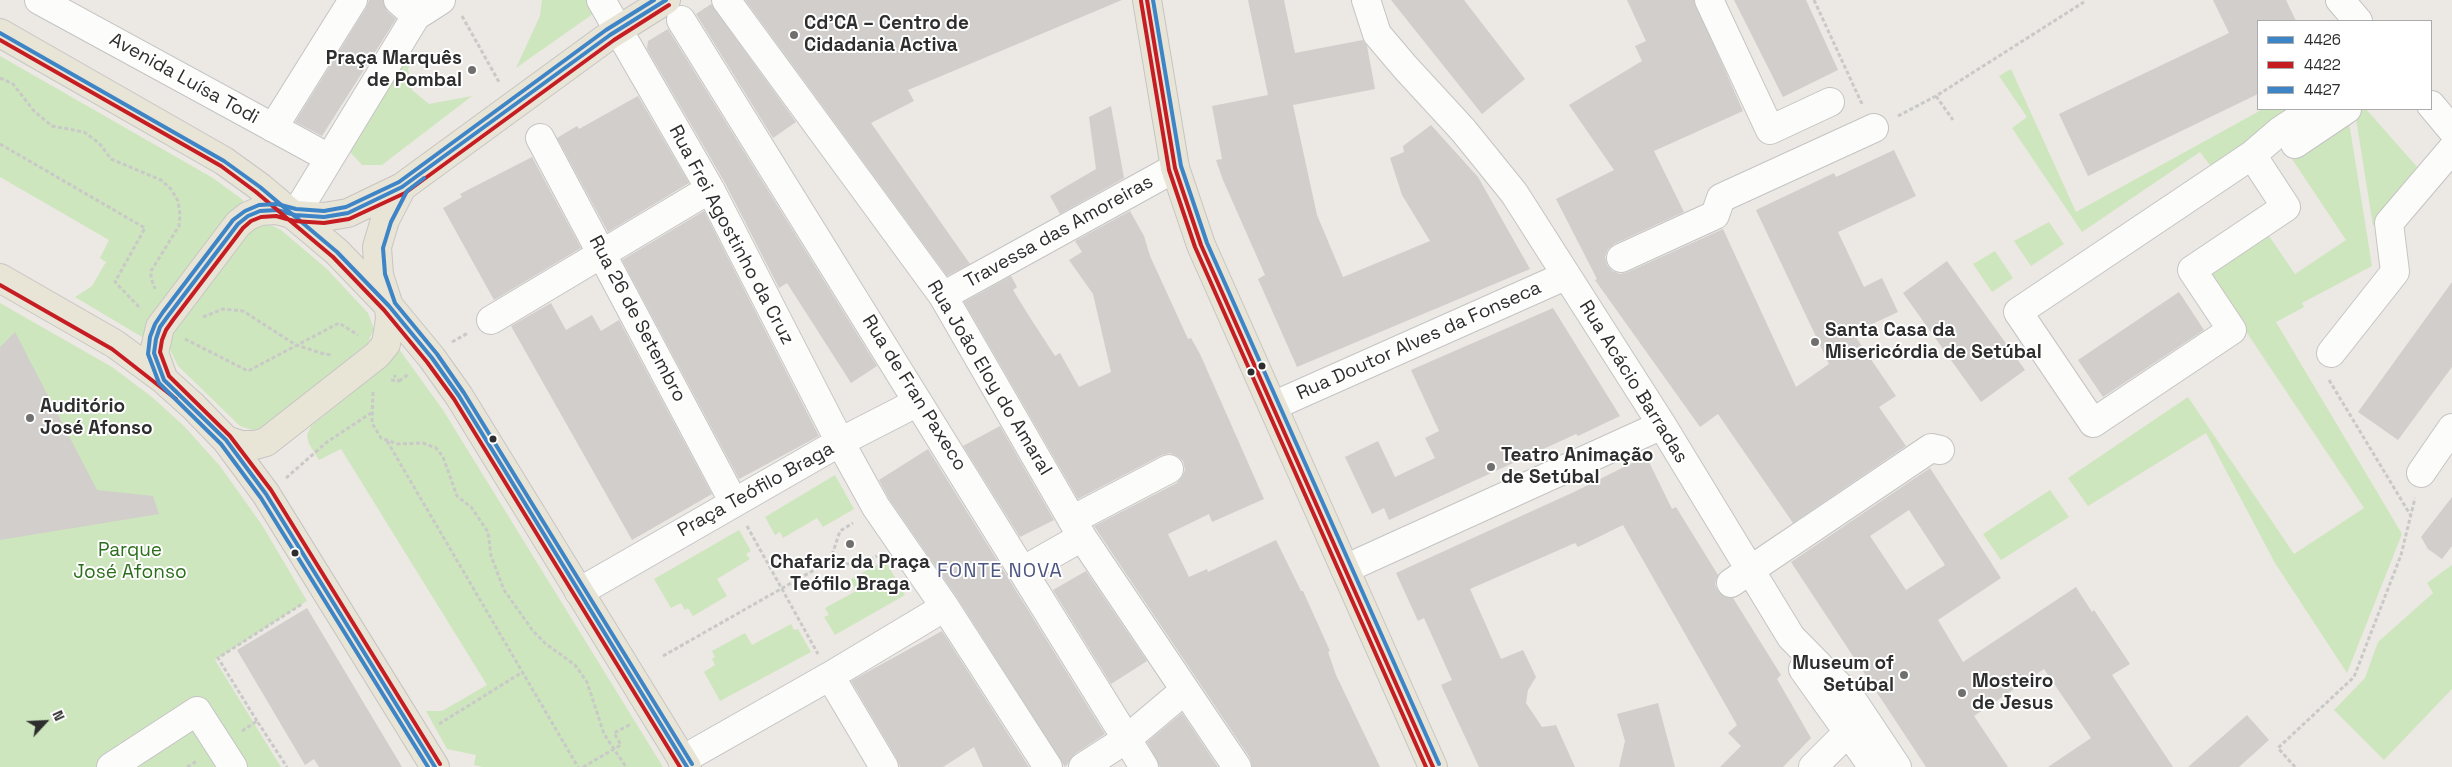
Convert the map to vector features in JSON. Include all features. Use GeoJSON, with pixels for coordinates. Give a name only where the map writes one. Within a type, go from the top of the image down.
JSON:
{"type":"FeatureCollection","features":[{"type":"Feature","properties":{"kind":"main road"},"geometry":{"type":"LineString","coordinates":[[1147,0],[1175,168],[1201,245],[1433,767]]}},
{"type":"Feature","properties":{"kind":"main road"},"geometry":{"type":"LineString","coordinates":[[164,380],[154,353],[160,327],[238,224],[260,211],[277,210],[295,215],[324,218],[348,213],[402,187],[617,30],[674,10]]}},
{"type":"Feature","properties":{"kind":"main road"},"geometry":{"type":"LineString","coordinates":[[0,33],[224,161],[295,215],[337,252],[389,306],[432,358],[459,396],[685,763]]}},
{"type":"Feature","properties":{"kind":"main road"},"geometry":{"type":"LineString","coordinates":[[226,440],[241,445],[254,445],[266,442],[366,363],[386,344],[390,332],[389,306],[379,275],[377,247],[385,220],[402,187]]}},
{"type":"Feature","properties":{"kind":"main road"},"geometry":{"type":"LineString","coordinates":[[0,278],[115,344],[164,380],[226,440],[266,494],[435,767]]}},
{"type":"Feature","properties":{"kind":"street","name":"Avenida Luísa Todi"},"geometry":{"type":"LineString","coordinates":[[40,0],[329,158]]}},
{"type":"Feature","properties":{"kind":"street"},"geometry":{"type":"LineString","coordinates":[[273,128],[353,0]]}},
{"type":"Feature","properties":{"kind":"street"},"geometry":{"type":"LineString","coordinates":[[601,0],[617,30]]}},
{"type":"Feature","properties":{"kind":"street","name":"Rua João Eloy do Amaral"},"geometry":{"type":"LineString","coordinates":[[726,0],[943,296],[1077,528],[1237,767]]}},
{"type":"Feature","properties":{"kind":"street","name":"Rua Acácio Barradas"},"geometry":{"type":"LineString","coordinates":[[1366,0],[1377,34],[1405,68],[1463,130],[1514,194],[1662,425],[1742,577],[1791,637],[1851,698],[1897,767]]}},
{"type":"Feature","properties":{"kind":"street"},"geometry":{"type":"LineString","coordinates":[[1709,0],[1770,130],[1830,102]]}},
{"type":"Feature","properties":{"kind":"street"},"geometry":{"type":"LineString","coordinates":[[2340,0],[2357,20]]}},
{"type":"Feature","properties":{"kind":"street"},"geometry":{"type":"LineString","coordinates":[[295,215],[329,158],[407,8],[450,5]]}},
{"type":"Feature","properties":{"kind":"street","name":"Rua de Fran Paxeco"},"geometry":{"type":"LineString","coordinates":[[674,10],[1024,570],[1144,767]]}},
{"type":"Feature","properties":{"kind":"street","name":"Rua Frei Agostinho da Cruz"},"geometry":{"type":"LineString","coordinates":[[617,30],[710,189],[840,442]]}},
{"type":"Feature","properties":{"kind":"street"},"geometry":{"type":"LineString","coordinates":[[2432,106],[2452,130]]}},
{"type":"Feature","properties":{"kind":"street"},"geometry":{"type":"LineString","coordinates":[[2256,161],[2280,131],[2312,110]]}},
{"type":"Feature","properties":{"kind":"street"},"geometry":{"type":"LineString","coordinates":[[2256,161],[2286,206],[2192,270],[2232,330],[2093,423],[2018,312],[2256,161],[2345,110]]}},
{"type":"Feature","properties":{"kind":"street"},"geometry":{"type":"LineString","coordinates":[[1621,258],[1715,215],[1721,198],[1874,128]]}},
{"type":"Feature","properties":{"kind":"street","name":"Rua 26 de Setembro"},"geometry":{"type":"LineString","coordinates":[[540,138],[734,501]]}},
{"type":"Feature","properties":{"kind":"street"},"geometry":{"type":"LineString","coordinates":[[2331,353],[2395,272],[2389,223],[2452,150]]}},
{"type":"Feature","properties":{"kind":"street","name":"Travessa das Amoreiras"},"geometry":{"type":"LineString","coordinates":[[943,296],[1175,168]]}},
{"type":"Feature","properties":{"kind":"street"},"geometry":{"type":"LineString","coordinates":[[491,320],[603,255],[710,189]]}},
{"type":"Feature","properties":{"kind":"street","name":"Rua Doutor Alves da Fonseca"},"geometry":{"type":"LineString","coordinates":[[1273,406],[1565,276]]}},
{"type":"Feature","properties":{"kind":"street"},"geometry":{"type":"LineString","coordinates":[[840,442],[918,402]]}},
{"type":"Feature","properties":{"kind":"street"},"geometry":{"type":"LineString","coordinates":[[1345,569],[1662,425]]}},
{"type":"Feature","properties":{"kind":"street"},"geometry":{"type":"LineString","coordinates":[[2421,473],[2452,428]]}},
{"type":"Feature","properties":{"kind":"street","name":"Praça Teófilo Braga"},"geometry":{"type":"LineString","coordinates":[[579,592],[734,501],[840,442],[876,507],[945,607],[1048,767]]}},
{"type":"Feature","properties":{"kind":"street"},"geometry":{"type":"LineString","coordinates":[[1742,577],[1931,448],[1940,450]]}},
{"type":"Feature","properties":{"kind":"street"},"geometry":{"type":"LineString","coordinates":[[1024,570],[1077,528],[1169,469]]}},
{"type":"Feature","properties":{"kind":"street"},"geometry":{"type":"LineString","coordinates":[[685,763],[945,607]]}},
{"type":"Feature","properties":{"kind":"street"},"geometry":{"type":"LineString","coordinates":[[1791,637],[1783,642],[1849,731],[1873,767]]}},
{"type":"Feature","properties":{"kind":"street"},"geometry":{"type":"LineString","coordinates":[[830,676],[884,767]]}},
{"type":"Feature","properties":{"kind":"street"},"geometry":{"type":"LineString","coordinates":[[1083,767],[1128,738],[1185,690]]}},
{"type":"Feature","properties":{"kind":"street"},"geometry":{"type":"LineString","coordinates":[[111,767],[198,711],[233,767]]}},
{"type":"Feature","properties":{"kind":"street"},"geometry":{"type":"LineString","coordinates":[[1814,767],[1849,731]]}},
{"type":"Feature","properties":{"kind":"path"},"geometry":{"type":"LineString","coordinates":[[1814,0],[1874,128],[1936,96],[2084,2]]}},
{"type":"Feature","properties":{"kind":"path"},"geometry":{"type":"LineString","coordinates":[[450,5],[500,85]]}},
{"type":"Feature","properties":{"kind":"path"},"geometry":{"type":"LineString","coordinates":[[0,78],[13,84],[34,111],[52,126],[84,132],[99,143],[111,159],[161,180],[170,189],[178,201],[179,226],[151,271],[151,278],[157,296],[153,306],[183,326],[223,309],[243,311],[306,349],[324,354],[356,351],[378,378],[373,384],[371,413],[372,423],[381,438],[398,444],[423,443],[436,448],[443,457],[457,496],[471,507],[488,532],[491,556],[504,590],[534,631],[546,644],[575,666],[587,682],[597,717],[613,750],[626,767]]}},
{"type":"Feature","properties":{"kind":"path"},"geometry":{"type":"LineString","coordinates":[[1936,96],[1953,120]]}},
{"type":"Feature","properties":{"kind":"path"},"geometry":{"type":"LineString","coordinates":[[2331,353],[2320,364],[2411,517]]}},
{"type":"Feature","properties":{"kind":"path"},"geometry":{"type":"LineString","coordinates":[[282,481],[327,442],[371,413]]}},
{"type":"Feature","properties":{"kind":"path"},"geometry":{"type":"LineString","coordinates":[[386,440],[521,673],[578,767]]}},
{"type":"Feature","properties":{"kind":"path"},"geometry":{"type":"LineString","coordinates":[[2295,767],[2278,748],[2354,677],[2402,555],[2421,473]]}},
{"type":"Feature","properties":{"kind":"path"},"geometry":{"type":"LineString","coordinates":[[734,501],[830,676]]}},
{"type":"Feature","properties":{"kind":"path"},"geometry":{"type":"LineString","coordinates":[[830,561],[840,531],[876,507]]}},
{"type":"Feature","properties":{"kind":"path"},"geometry":{"type":"LineString","coordinates":[[663,656],[830,561],[860,566],[900,543]]}},
{"type":"Feature","properties":{"kind":"path"},"geometry":{"type":"LineString","coordinates":[[257,721],[218,658],[326,590]]}},
{"type":"Feature","properties":{"kind":"path"},"geometry":{"type":"LineString","coordinates":[[436,726],[521,673]]}},
{"type":"Feature","properties":{"kind":"path"},"geometry":{"type":"LineString","coordinates":[[583,767],[621,745],[614,733],[636,722]]}},
{"type":"Feature","properties":{"kind":"green space"},"geometry":{"type":"Polygon","coordinates":[[[542,0],[594,0],[600,9],[516,68],[540,16],[542,0]]]}},
{"type":"Feature","properties":{"kind":"green space"},"geometry":{"type":"Polygon","coordinates":[[[0,56],[213,178],[243,200],[243,204],[227,216],[153,313],[142,337],[75,297],[92,286],[106,262],[100,258],[109,240],[0,177],[0,56]]]}},
{"type":"Feature","properties":{"kind":"green space"},"geometry":{"type":"Polygon","coordinates":[[[399,57],[410,64],[408,69],[412,90],[429,104],[472,96],[382,165],[362,165],[351,153],[347,140],[399,57]]]}},
{"type":"Feature","properties":{"kind":"green space"},"geometry":{"type":"Polygon","coordinates":[[[2011,69],[2076,212],[2261,110],[2299,110],[2212,168],[2200,152],[2082,232],[2012,128],[2027,117],[1999,76],[2011,69]]]}},
{"type":"Feature","properties":{"kind":"green space"},"geometry":{"type":"Polygon","coordinates":[[[2367,110],[2418,168],[2373,226],[2355,112],[2367,110]]]}},
{"type":"Feature","properties":{"kind":"green space"},"geometry":{"type":"Polygon","coordinates":[[[2348,116],[2372,266],[2302,303],[2304,307],[2276,322],[2402,534],[2347,673],[2275,563],[2206,433],[2088,506],[2068,478],[2188,397],[2294,554],[2364,508],[2207,273],[2267,233],[2295,274],[2346,240],[2290,156],[2348,116]]]}},
{"type":"Feature","properties":{"kind":"green space"},"geometry":{"type":"Polygon","coordinates":[[[2049,222],[2064,244],[2031,266],[2014,241],[2049,222]]]}},
{"type":"Feature","properties":{"kind":"green space"},"geometry":{"type":"Polygon","coordinates":[[[265,225],[281,230],[327,269],[368,313],[374,329],[367,344],[265,427],[252,430],[240,426],[178,366],[169,348],[172,335],[249,233],[256,227],[265,225]]]}},
{"type":"Feature","properties":{"kind":"green space"},"geometry":{"type":"Polygon","coordinates":[[[1995,251],[2013,278],[1992,292],[1973,264],[1995,251]]]}},
{"type":"Feature","properties":{"kind":"green space","name":"Parque José Afonso"},"geometry":{"type":"Polygon","coordinates":[[[0,303],[112,367],[152,397],[184,426],[220,466],[262,525],[307,601],[215,660],[281,767],[0,767],[0,303]]]}},
{"type":"Feature","properties":{"kind":"green space"},"geometry":{"type":"Polygon","coordinates":[[[397,349],[399,349],[443,410],[663,767],[483,767],[474,765],[476,755],[447,749],[426,711],[442,711],[487,685],[341,449],[319,460],[309,444],[307,435],[311,426],[381,370],[397,349]]]}},
{"type":"Feature","properties":{"kind":"green space"},"geometry":{"type":"Polygon","coordinates":[[[835,475],[854,509],[823,527],[817,518],[783,538],[780,532],[775,535],[765,517],[835,475]]]}},
{"type":"Feature","properties":{"kind":"green space"},"geometry":{"type":"Polygon","coordinates":[[[2050,490],[2069,517],[2001,560],[1983,534],[2050,490]]]}},
{"type":"Feature","properties":{"kind":"green space"},"geometry":{"type":"Polygon","coordinates":[[[739,530],[751,551],[746,554],[750,559],[717,579],[727,596],[693,616],[688,608],[685,610],[681,603],[671,608],[654,579],[739,530]]]}},
{"type":"Feature","properties":{"kind":"green space"},"geometry":{"type":"Polygon","coordinates":[[[885,560],[905,595],[835,635],[824,617],[829,615],[825,608],[856,591],[850,580],[885,560]]]}},
{"type":"Feature","properties":{"kind":"green space"},"geometry":{"type":"Polygon","coordinates":[[[2452,565],[2452,689],[2384,760],[2334,710],[2365,678],[2378,642],[2433,593],[2427,583],[2452,565]]]}},
{"type":"Feature","properties":{"kind":"green space"},"geometry":{"type":"Polygon","coordinates":[[[791,624],[794,630],[798,629],[811,652],[720,701],[704,672],[715,665],[712,659],[715,657],[712,651],[745,633],[752,645],[791,624]]]}},
{"type":"Feature","properties":{"kind":"building"},"geometry":{"type":"Polygon","coordinates":[[[369,0],[383,0],[387,11],[396,19],[322,136],[295,122],[366,8],[369,0]]]}},
{"type":"Feature","properties":{"kind":"building"},"geometry":{"type":"Polygon","coordinates":[[[745,0],[1122,0],[908,90],[914,101],[871,123],[970,264],[947,276],[745,0]]]}},
{"type":"Feature","properties":{"kind":"building"},"geometry":{"type":"Polygon","coordinates":[[[1248,0],[1284,0],[1295,53],[1363,40],[1367,46],[1375,89],[1293,105],[1317,215],[1343,277],[1430,241],[1402,195],[1390,158],[1404,152],[1403,146],[1431,125],[1478,177],[1530,269],[1297,367],[1258,279],[1265,275],[1216,160],[1222,159],[1212,106],[1268,95],[1248,0]]]}},
{"type":"Feature","properties":{"kind":"building"},"geometry":{"type":"Polygon","coordinates":[[[1391,0],[1464,0],[1525,79],[1482,114],[1391,0]]]}},
{"type":"Feature","properties":{"kind":"building"},"geometry":{"type":"Polygon","coordinates":[[[1627,0],[1694,0],[1743,111],[1654,151],[1684,212],[1614,244],[1608,249],[1605,257],[1607,265],[1612,271],[1620,274],[1628,272],[1723,229],[1796,387],[1829,364],[1756,210],[1834,173],[1836,177],[1894,150],[1916,196],[1838,232],[1864,287],[1882,278],[1898,312],[1853,333],[1896,396],[1879,407],[1906,446],[1793,523],[1718,414],[1700,427],[1595,280],[1597,279],[1556,199],[1614,170],[1569,105],[1642,61],[1635,46],[1646,41],[1627,0]]]}},
{"type":"Feature","properties":{"kind":"building"},"geometry":{"type":"Polygon","coordinates":[[[1734,0],[1806,0],[1838,70],[1783,97],[1734,0]]]}},
{"type":"Feature","properties":{"kind":"building"},"geometry":{"type":"Polygon","coordinates":[[[2213,0],[2286,0],[2296,20],[2257,20],[2257,94],[2088,176],[2059,114],[2229,33],[2213,0]]]}},
{"type":"Feature","properties":{"kind":"building"},"geometry":{"type":"Polygon","coordinates":[[[711,4],[796,122],[773,138],[696,14],[711,4]]]}},
{"type":"Feature","properties":{"kind":"building"},"geometry":{"type":"Polygon","coordinates":[[[668,29],[877,366],[851,383],[787,283],[779,288],[724,181],[647,49],[648,41],[668,29]]]}},
{"type":"Feature","properties":{"kind":"building"},"geometry":{"type":"Polygon","coordinates":[[[638,96],[689,183],[608,232],[557,138],[577,126],[579,129],[638,96]]]}},
{"type":"Feature","properties":{"kind":"building"},"geometry":{"type":"Polygon","coordinates":[[[1111,106],[1124,178],[1060,214],[1050,196],[1096,169],[1089,117],[1111,106]]]}},
{"type":"Feature","properties":{"kind":"building"},"geometry":{"type":"Polygon","coordinates":[[[532,157],[581,248],[494,300],[443,208],[462,197],[460,194],[532,157]]]}},
{"type":"Feature","properties":{"kind":"building"},"geometry":{"type":"Polygon","coordinates":[[[704,211],[819,436],[739,479],[622,260],[704,211]]]}},
{"type":"Feature","properties":{"kind":"building"},"geometry":{"type":"Polygon","coordinates":[[[1130,211],[1144,236],[1150,256],[1188,339],[1191,338],[1200,354],[1264,499],[1212,522],[1209,514],[1168,534],[1189,577],[1207,569],[1208,572],[1276,540],[1301,591],[1303,591],[1330,651],[1328,652],[1336,675],[1380,767],[1252,767],[1250,758],[1094,526],[1177,483],[1185,470],[1183,461],[1170,453],[1162,455],[1078,499],[964,302],[1011,276],[1017,287],[1013,290],[1055,356],[1060,353],[1079,387],[1111,372],[1093,294],[1069,260],[1082,252],[1075,241],[1130,211]]]}},
{"type":"Feature","properties":{"kind":"building"},"geometry":{"type":"Polygon","coordinates":[[[1947,261],[2025,370],[1981,402],[1903,293],[1947,261]]]}},
{"type":"Feature","properties":{"kind":"building"},"geometry":{"type":"Polygon","coordinates":[[[2452,282],[2452,367],[2398,440],[2358,412],[2452,282]]]}},
{"type":"Feature","properties":{"kind":"building"},"geometry":{"type":"Polygon","coordinates":[[[2179,292],[2204,330],[2103,397],[2078,360],[2179,292]]]}},
{"type":"Feature","properties":{"kind":"building"},"geometry":{"type":"Polygon","coordinates":[[[551,303],[566,330],[592,315],[601,331],[619,320],[712,494],[632,540],[511,326],[551,303]]]}},
{"type":"Feature","properties":{"kind":"building"},"geometry":{"type":"Polygon","coordinates":[[[1553,308],[1620,416],[1578,436],[1576,434],[1389,520],[1384,508],[1372,514],[1345,457],[1378,441],[1395,477],[1435,458],[1425,438],[1439,431],[1411,370],[1553,308]]]}},
{"type":"Feature","properties":{"kind":"building","name":"Auditório José Afonso"},"geometry":{"type":"Polygon","coordinates":[[[15,332],[97,490],[153,496],[159,514],[0,540],[0,347],[15,332]]]}},
{"type":"Feature","properties":{"kind":"building"},"geometry":{"type":"Polygon","coordinates":[[[1000,426],[1054,520],[1020,537],[963,446],[1000,426]]]}},
{"type":"Feature","properties":{"kind":"building"},"geometry":{"type":"Polygon","coordinates":[[[928,449],[1105,734],[1075,754],[1065,767],[958,599],[889,499],[879,480],[928,449]]]}},
{"type":"Feature","properties":{"kind":"building"},"geometry":{"type":"Polygon","coordinates":[[[1646,456],[1672,509],[1676,507],[1718,575],[1715,584],[1718,591],[1725,597],[1733,598],[1781,675],[1777,679],[1811,738],[1783,767],[1720,767],[1741,746],[1728,733],[1737,725],[1623,525],[1578,547],[1575,543],[1470,589],[1501,659],[1523,650],[1536,677],[1528,690],[1526,703],[1542,727],[1556,725],[1575,767],[1479,767],[1441,685],[1452,680],[1424,618],[1418,621],[1396,573],[1574,492],[1646,456]]]}},
{"type":"Feature","properties":{"kind":"building"},"geometry":{"type":"Polygon","coordinates":[[[1930,468],[2001,578],[1938,620],[1963,662],[2076,587],[2092,612],[2094,610],[2130,664],[2112,675],[2173,767],[2048,767],[2091,738],[2044,669],[1974,716],[2008,767],[1926,767],[1791,562],[1930,468]],[[1909,510],[1870,536],[1906,590],[1945,565],[1909,510]]]}},
{"type":"Feature","properties":{"kind":"building"},"geometry":{"type":"Polygon","coordinates":[[[2452,497],[2452,546],[2442,559],[2428,549],[2421,537],[2452,497]]]}},
{"type":"Feature","properties":{"kind":"building"},"geometry":{"type":"Polygon","coordinates":[[[1086,571],[1147,661],[1111,684],[1053,590],[1086,571]]]}},
{"type":"Feature","properties":{"kind":"building"},"geometry":{"type":"Polygon","coordinates":[[[307,608],[402,767],[319,767],[314,759],[305,765],[237,650],[307,608]]]}},
{"type":"Feature","properties":{"kind":"building"},"geometry":{"type":"Polygon","coordinates":[[[942,631],[1029,767],[983,767],[974,747],[943,767],[900,767],[851,681],[942,631]]]}},
{"type":"Feature","properties":{"kind":"building"},"geometry":{"type":"Polygon","coordinates":[[[1658,703],[1675,767],[1619,767],[1625,741],[1617,714],[1658,703]]]}},
{"type":"Feature","properties":{"kind":"building"},"geometry":{"type":"Polygon","coordinates":[[[1182,713],[1218,767],[1160,767],[1147,742],[1182,713]]]}},
{"type":"Feature","properties":{"kind":"building"},"geometry":{"type":"Polygon","coordinates":[[[2247,715],[2269,740],[2239,767],[2188,767],[2247,715]]]}},
{"type":"Feature","properties":{"kind":"transit line","name":"4427"},"geometry":{"type":"LineString","coordinates":[[428,767],[261,498],[221,444],[159,383],[148,354],[150,337],[155,324],[163,312],[233,220],[245,211],[259,205],[277,204],[296,209],[324,211],[346,207],[399,182],[606,30],[654,0]]}},
{"type":"Feature","properties":{"kind":"transit line","name":"4426"},"geometry":{"type":"LineString","coordinates":[[435,767],[266,494],[226,440],[164,380],[154,353],[156,339],[160,327],[168,316],[238,224],[248,216],[260,211],[277,210],[295,215],[324,217],[348,213],[402,187],[610,35],[666,0]]}},
{"type":"Feature","properties":{"kind":"transit line"},"geometry":{"type":"LineString","coordinates":[[1147,0],[1175,168],[1201,245],[1433,767]]}},
{"type":"Feature","properties":{"kind":"transit line","name":"4427"},"geometry":{"type":"LineString","coordinates":[[1153,0],[1181,166],[1207,243],[1439,764]]}},
{"type":"Feature","properties":{"kind":"transit line"},"geometry":{"type":"LineString","coordinates":[[1141,1],[1169,170],[1195,247],[1426,767]]}},
{"type":"Feature","properties":{"kind":"transit line","name":"4422"},"geometry":{"type":"LineString","coordinates":[[440,764],[271,490],[230,436],[169,376],[160,352],[162,340],[173,320],[243,228],[251,221],[261,217],[276,216],[294,221],[324,223],[349,219],[405,193],[614,40],[669,5]]}},
{"type":"Feature","properties":{"kind":"transit line","name":"4426"},"geometry":{"type":"LineString","coordinates":[[0,33],[224,161],[260,187],[337,252],[389,306],[432,358],[459,396],[687,767]]}},
{"type":"Feature","properties":{"kind":"transit line","name":"4422"},"geometry":{"type":"LineString","coordinates":[[0,40],[221,166],[256,192],[333,257],[384,310],[427,362],[454,399],[680,767]]}},
{"type":"Feature","properties":{"kind":"transit line","name":"4427"},"geometry":{"type":"LineString","coordinates":[[424,178],[407,191],[391,222],[383,248],[385,274],[395,303],[437,354],[464,393],[692,764]]}},
{"type":"Feature","properties":{"kind":"transit line","name":"4422"},"geometry":{"type":"LineString","coordinates":[[0,285],[112,349],[176,399]]}},
{"type":"Feature","properties":{"kind":"place","name":"Cd'CA – Centro de Cidadania Activa"},"geometry":{"type":"Point","coordinates":[794,35]}},
{"type":"Feature","properties":{"kind":"place","name":"Praça Marquês de Pombal"},"geometry":{"type":"Point","coordinates":[472,70]}},
{"type":"Feature","properties":{"kind":"place","name":"Santa Casa da Misericórdia de Setúbal"},"geometry":{"type":"Point","coordinates":[1815,342]}},
{"type":"Feature","properties":{"kind":"place","name":"Auditório José Afonso"},"geometry":{"type":"Point","coordinates":[30,418]}},
{"type":"Feature","properties":{"kind":"place","name":"Teatro Animação de Setúbal"},"geometry":{"type":"Point","coordinates":[1491,467]}},
{"type":"Feature","properties":{"kind":"place","name":"Chafariz da Praça Teófilo Braga"},"geometry":{"type":"Point","coordinates":[850,544]}},
{"type":"Feature","properties":{"kind":"place","name":"Museum of Setúbal"},"geometry":{"type":"Point","coordinates":[1904,675]}},
{"type":"Feature","properties":{"kind":"place","name":"Mosteiro de Jesus"},"geometry":{"type":"Point","coordinates":[1962,693]}},
{"type":"Feature","properties":{"kind":"district","name":"FONTE NOVA"},"geometry":{"type":"Point","coordinates":[1000,572]}}]}
